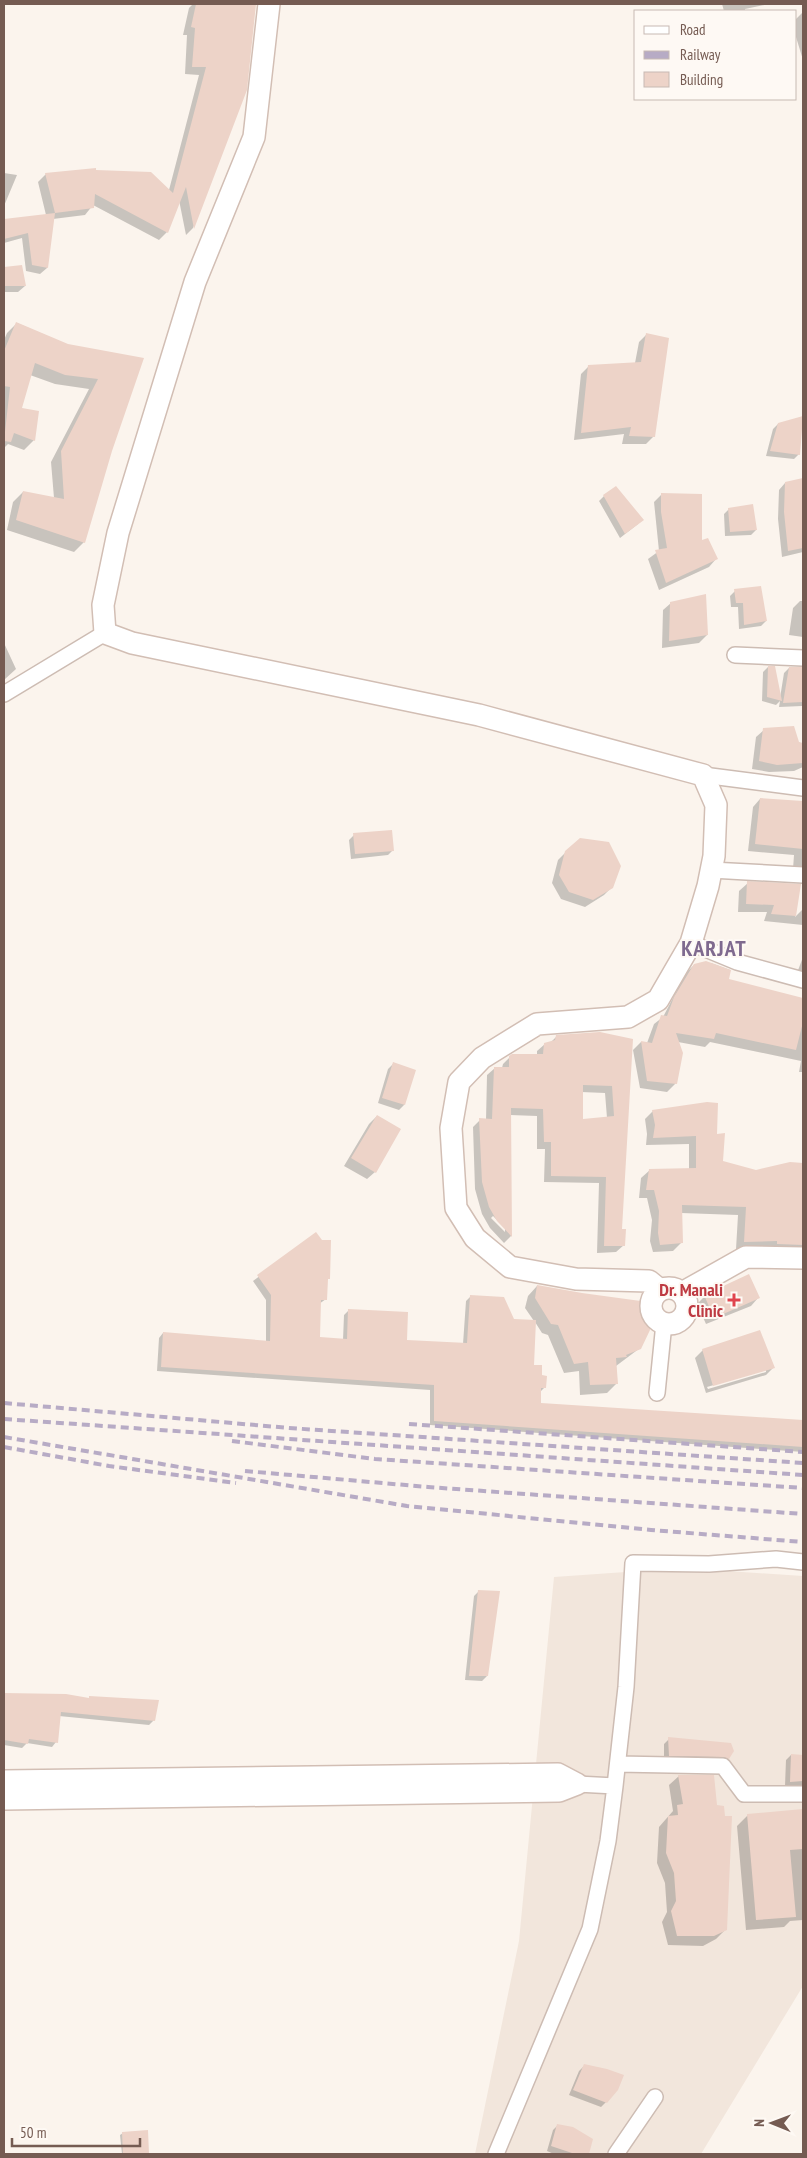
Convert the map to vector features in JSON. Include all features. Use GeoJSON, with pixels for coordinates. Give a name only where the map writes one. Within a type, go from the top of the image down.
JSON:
{"type":"FeatureCollection","features":[{"type":"Feature","properties":{"kind":"street"},"geometry":{"type":"LineString","coordinates":[[104,634],[102,605],[118,532],[196,282],[254,137],[269,4]]}},
{"type":"Feature","properties":{"kind":"street"},"geometry":{"type":"LineString","coordinates":[[4,694],[104,634],[132,643],[479,715],[703,775],[803,788]]}},
{"type":"Feature","properties":{"kind":"street"},"geometry":{"type":"LineString","coordinates":[[735,655],[803,658]]}},
{"type":"Feature","properties":{"kind":"street"},"geometry":{"type":"LineString","coordinates":[[660,1290],[649,1281],[576,1279],[510,1267],[475,1238],[456,1208],[451,1128],[459,1082],[482,1058],[537,1024],[628,1017],[658,1000],[691,943],[711,870],[716,805],[703,775]]}},
{"type":"Feature","properties":{"kind":"street"},"geometry":{"type":"LineString","coordinates":[[711,870],[803,875]]}},
{"type":"Feature","properties":{"kind":"street"},"geometry":{"type":"LineString","coordinates":[[691,943],[737,962],[803,980]]}},
{"type":"Feature","properties":{"kind":"street"},"geometry":{"type":"LineString","coordinates":[[682,1294],[746,1257],[803,1258]]}},
{"type":"Feature","properties":{"kind":"street"},"geometry":{"type":"LineString","coordinates":[[672,1288],[682,1294],[686,1304],[684,1315],[676,1322],[664,1323],[654,1316],[650,1304],[656,1293],[660,1290],[672,1288]]}},
{"type":"Feature","properties":{"kind":"street"},"geometry":{"type":"LineString","coordinates":[[657,1393],[664,1323]]}},
{"type":"Feature","properties":{"kind":"street"},"geometry":{"type":"LineString","coordinates":[[496,2154],[590,1929],[608,1841],[618,1764],[626,1688],[633,1563],[709,1564],[776,1559],[803,1562]]}},
{"type":"Feature","properties":{"kind":"street"},"geometry":{"type":"LineString","coordinates":[[618,1764],[723,1766],[744,1794],[803,1794]]}},
{"type":"Feature","properties":{"kind":"street"},"geometry":{"type":"LineString","coordinates":[[4,1781],[558,1774],[577,1784]]}},
{"type":"Feature","properties":{"kind":"street"},"geometry":{"type":"LineString","coordinates":[[4,1799],[559,1791],[577,1784],[615,1786]]}},
{"type":"Feature","properties":{"kind":"street"},"geometry":{"type":"LineString","coordinates":[[616,2154],[655,2097]]}},
{"type":"Feature","properties":{"kind":"shaded area"},"geometry":{"type":"Polygon","coordinates":[[[683,1568],[803,1576],[803,1986],[701,2154],[475,2154],[519,1941],[554,1577],[683,1568]]]}},
{"type":"Feature","properties":{"kind":"building"},"geometry":{"type":"Polygon","coordinates":[[[196,4],[256,4],[247,90],[194,229],[186,187],[168,233],[95,194],[94,208],[55,213],[45,173],[96,168],[96,170],[151,172],[173,193],[206,67],[192,67],[195,28],[191,27],[196,4]]]}},
{"type":"Feature","properties":{"kind":"building"},"geometry":{"type":"Polygon","coordinates":[[[55,213],[48,268],[32,265],[28,233],[4,239],[4,219],[55,213]]]}},
{"type":"Feature","properties":{"kind":"building"},"geometry":{"type":"Polygon","coordinates":[[[22,265],[26,286],[4,286],[4,267],[22,265]]]}},
{"type":"Feature","properties":{"kind":"building"},"geometry":{"type":"Polygon","coordinates":[[[16,322],[68,344],[144,358],[112,451],[85,543],[16,520],[23,491],[64,499],[61,451],[98,379],[65,375],[35,363],[22,408],[39,411],[35,441],[14,433],[11,442],[4,441],[10,387],[4,386],[4,351],[16,322]]]}},
{"type":"Feature","properties":{"kind":"building"},"geometry":{"type":"Polygon","coordinates":[[[646,333],[669,338],[655,437],[629,436],[631,427],[581,433],[588,365],[641,362],[646,333]]]}},
{"type":"Feature","properties":{"kind":"building"},"geometry":{"type":"Polygon","coordinates":[[[803,416],[800,455],[770,451],[778,423],[803,416]]]}},
{"type":"Feature","properties":{"kind":"building"},"geometry":{"type":"Polygon","coordinates":[[[803,478],[803,548],[788,551],[784,512],[785,482],[803,478]]]}},
{"type":"Feature","properties":{"kind":"building"},"geometry":{"type":"Polygon","coordinates":[[[616,486],[644,520],[625,534],[603,495],[616,486]]]}},
{"type":"Feature","properties":{"kind":"building"},"geometry":{"type":"Polygon","coordinates":[[[661,493],[702,494],[702,540],[708,538],[718,559],[666,583],[655,550],[667,548],[661,512],[661,493]]]}},
{"type":"Feature","properties":{"kind":"building"},"geometry":{"type":"Polygon","coordinates":[[[753,504],[757,530],[730,532],[728,508],[753,504]]]}},
{"type":"Feature","properties":{"kind":"building"},"geometry":{"type":"Polygon","coordinates":[[[761,586],[767,621],[744,625],[743,603],[736,603],[734,589],[761,586]]]}},
{"type":"Feature","properties":{"kind":"building"},"geometry":{"type":"Polygon","coordinates":[[[706,594],[708,635],[669,641],[670,602],[706,594]]]}},
{"type":"Feature","properties":{"kind":"building"},"geometry":{"type":"Polygon","coordinates":[[[768,666],[775,666],[782,701],[767,697],[768,666]]]}},
{"type":"Feature","properties":{"kind":"building"},"geometry":{"type":"Polygon","coordinates":[[[789,667],[802,667],[803,702],[783,703],[789,667]]]}},
{"type":"Feature","properties":{"kind":"building"},"geometry":{"type":"Polygon","coordinates":[[[794,726],[799,742],[803,743],[803,763],[777,765],[759,761],[763,728],[794,726]]]}},
{"type":"Feature","properties":{"kind":"building"},"geometry":{"type":"Polygon","coordinates":[[[760,798],[803,801],[803,849],[755,844],[760,798]]]}},
{"type":"Feature","properties":{"kind":"building"},"geometry":{"type":"Polygon","coordinates":[[[392,830],[394,851],[355,854],[353,833],[392,830]]]}},
{"type":"Feature","properties":{"kind":"building"},"geometry":{"type":"Polygon","coordinates":[[[580,838],[609,842],[621,866],[613,888],[593,900],[569,892],[559,875],[565,851],[580,838]]]}},
{"type":"Feature","properties":{"kind":"building"},"geometry":{"type":"Polygon","coordinates":[[[747,881],[801,884],[796,916],[771,914],[774,905],[746,904],[747,881]]]}},
{"type":"Feature","properties":{"kind":"building"},"geometry":{"type":"Polygon","coordinates":[[[706,961],[731,970],[729,979],[803,998],[803,1022],[796,1050],[716,1033],[714,1039],[676,1033],[683,1053],[677,1084],[647,1081],[641,1041],[652,1043],[661,1015],[667,1016],[674,997],[694,964],[706,961]]]}},
{"type":"Feature","properties":{"kind":"building"},"geometry":{"type":"Polygon","coordinates":[[[600,1032],[633,1039],[622,1229],[626,1229],[625,1246],[604,1246],[606,1177],[551,1176],[551,1142],[544,1142],[543,1109],[511,1108],[512,1237],[497,1221],[489,1207],[482,1182],[479,1118],[492,1119],[494,1067],[509,1067],[509,1056],[512,1054],[543,1054],[544,1043],[555,1040],[556,1035],[600,1032]],[[583,1085],[583,1119],[614,1116],[612,1086],[583,1085]]]}},
{"type":"Feature","properties":{"kind":"building"},"geometry":{"type":"Polygon","coordinates":[[[393,1062],[416,1070],[405,1105],[382,1098],[393,1062]]]}},
{"type":"Feature","properties":{"kind":"building"},"geometry":{"type":"Polygon","coordinates":[[[707,1102],[718,1103],[717,1134],[725,1133],[723,1161],[756,1170],[790,1162],[803,1163],[803,1245],[777,1244],[777,1241],[744,1242],[746,1207],[682,1205],[683,1243],[660,1245],[658,1233],[659,1211],[654,1190],[646,1190],[649,1169],[696,1168],[696,1136],[653,1138],[655,1125],[652,1110],[707,1102]]]}},
{"type":"Feature","properties":{"kind":"building"},"geometry":{"type":"Polygon","coordinates":[[[377,1115],[401,1129],[376,1173],[351,1158],[377,1115]]]}},
{"type":"Feature","properties":{"kind":"building"},"geometry":{"type":"Polygon","coordinates":[[[316,1232],[322,1240],[331,1240],[330,1279],[328,1279],[327,1300],[321,1300],[320,1337],[347,1339],[348,1309],[408,1312],[407,1340],[467,1343],[470,1295],[504,1297],[514,1319],[536,1320],[534,1365],[542,1365],[542,1375],[547,1376],[546,1388],[541,1388],[541,1403],[803,1420],[803,1447],[434,1421],[434,1385],[161,1367],[163,1332],[270,1341],[271,1295],[257,1275],[316,1232]]]}},
{"type":"Feature","properties":{"kind":"building"},"geometry":{"type":"Polygon","coordinates":[[[749,1274],[760,1298],[714,1318],[704,1295],[749,1274]]]}},
{"type":"Feature","properties":{"kind":"building"},"geometry":{"type":"Polygon","coordinates":[[[537,1285],[648,1302],[650,1330],[641,1349],[626,1355],[627,1357],[616,1358],[618,1384],[590,1385],[588,1362],[574,1364],[558,1325],[551,1324],[535,1298],[537,1285]]]}},
{"type":"Feature","properties":{"kind":"building"},"geometry":{"type":"Polygon","coordinates":[[[760,1330],[775,1368],[713,1386],[702,1349],[760,1330]]]}},
{"type":"Feature","properties":{"kind":"building"},"geometry":{"type":"Polygon","coordinates":[[[478,1590],[500,1591],[488,1676],[469,1676],[478,1590]]]}},
{"type":"Feature","properties":{"kind":"building"},"geometry":{"type":"Polygon","coordinates":[[[4,1693],[66,1694],[89,1698],[89,1696],[159,1700],[155,1721],[61,1712],[58,1743],[29,1739],[28,1744],[4,1740],[4,1693]]]}},
{"type":"Feature","properties":{"kind":"building"},"geometry":{"type":"Polygon","coordinates":[[[668,1737],[731,1743],[734,1751],[729,1759],[723,1757],[669,1756],[668,1737]]]}},
{"type":"Feature","properties":{"kind":"building"},"geometry":{"type":"Polygon","coordinates":[[[791,1754],[803,1755],[803,1781],[790,1782],[791,1754]]]}},
{"type":"Feature","properties":{"kind":"building"},"geometry":{"type":"Polygon","coordinates":[[[678,1775],[714,1775],[717,1805],[724,1806],[725,1816],[732,1816],[727,1930],[714,1936],[677,1936],[671,1911],[676,1901],[674,1873],[666,1853],[668,1816],[678,1815],[677,1805],[683,1804],[678,1775]]]}},
{"type":"Feature","properties":{"kind":"building"},"geometry":{"type":"Polygon","coordinates":[[[803,1809],[803,1849],[790,1850],[796,1917],[756,1920],[747,1814],[803,1809]]]}},
{"type":"Feature","properties":{"kind":"building"},"geometry":{"type":"Polygon","coordinates":[[[584,2064],[624,2075],[618,2090],[607,2103],[573,2090],[584,2064]]]}},
{"type":"Feature","properties":{"kind":"building"},"geometry":{"type":"Polygon","coordinates":[[[557,2124],[573,2127],[593,2139],[589,2154],[575,2154],[551,2146],[557,2124]]]}},
{"type":"Feature","properties":{"kind":"building"},"geometry":{"type":"Polygon","coordinates":[[[148,2130],[149,2154],[123,2154],[122,2132],[148,2130]]]}},
{"type":"Feature","properties":{"kind":"railway"},"geometry":{"type":"LineString","coordinates":[[4,1403],[289,1428],[803,1463]]}},
{"type":"Feature","properties":{"kind":"railway"},"geometry":{"type":"LineString","coordinates":[[4,1419],[803,1475]]}},
{"type":"Feature","properties":{"kind":"railway"},"geometry":{"type":"LineString","coordinates":[[409,1424],[803,1452]]}},
{"type":"Feature","properties":{"kind":"railway"},"geometry":{"type":"LineString","coordinates":[[4,1437],[407,1506],[651,1530],[803,1542]]}},
{"type":"Feature","properties":{"kind":"railway"},"geometry":{"type":"LineString","coordinates":[[232,1441],[375,1459],[803,1488]]}},
{"type":"Feature","properties":{"kind":"railway"},"geometry":{"type":"LineString","coordinates":[[4,1447],[109,1466],[236,1483]]}},
{"type":"Feature","properties":{"kind":"railway"},"geometry":{"type":"LineString","coordinates":[[245,1471],[428,1487],[803,1514]]}},
{"type":"Feature","properties":{"kind":"place","name":"Dr. Manali Clinic"},"geometry":{"type":"Point","coordinates":[734,1300]}},
{"type":"Feature","properties":{"kind":"district","name":"KARJAT"},"geometry":{"type":"Point","coordinates":[714,948]}}]}
